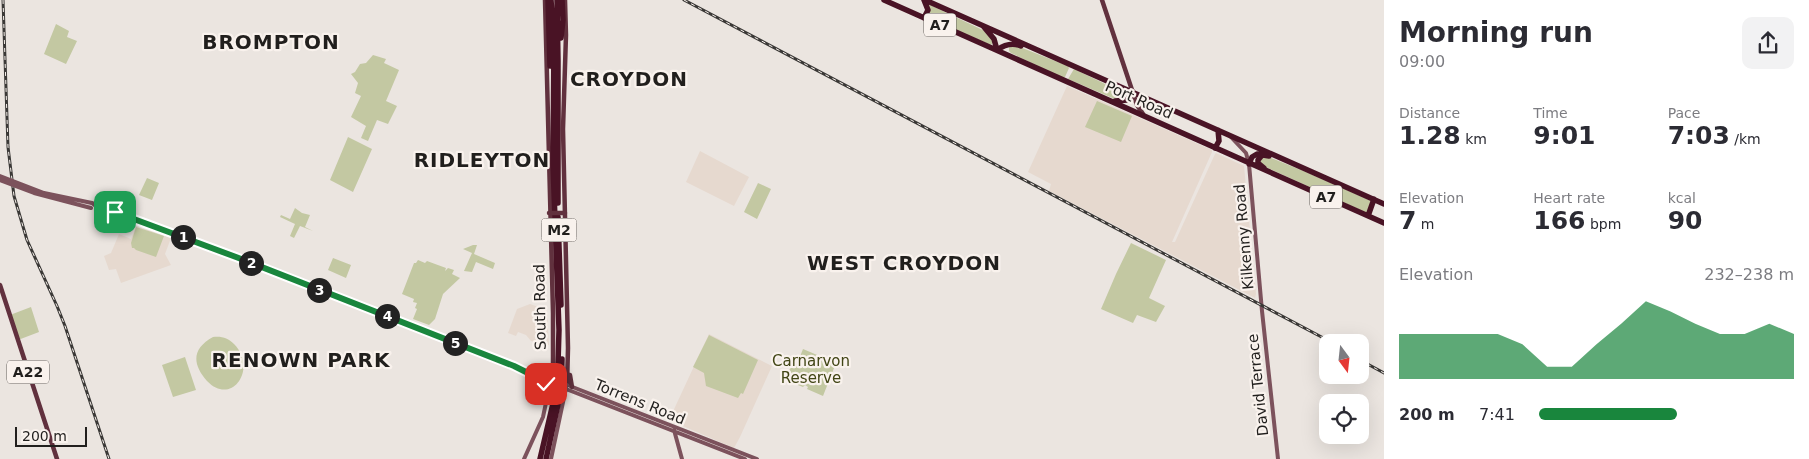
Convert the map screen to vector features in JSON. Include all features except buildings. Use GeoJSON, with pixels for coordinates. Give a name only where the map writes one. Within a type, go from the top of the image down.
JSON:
{"type":"FeatureCollection","features":[{"type":"Feature","properties":{"kind":"highway","name":"M2"},"geometry":{"type":"LineString","coordinates":[[540,459],[555,395],[559,330],[548,0]]}},
{"type":"Feature","properties":{"kind":"highway","name":"M2"},"geometry":{"type":"LineString","coordinates":[[546,459],[559,398],[562,362],[558,185],[557,0]]}},
{"type":"Feature","properties":{"kind":"highway"},"geometry":{"type":"LineString","coordinates":[[558,60],[563,26],[563,0]]}},
{"type":"Feature","properties":{"kind":"highway","name":"Port Road"},"geometry":{"type":"LineString","coordinates":[[884,0],[1384,223]]}},
{"type":"Feature","properties":{"kind":"highway"},"geometry":{"type":"LineString","coordinates":[[924,0],[928,10],[924,18]]}},
{"type":"Feature","properties":{"kind":"highway","name":"Port Road"},"geometry":{"type":"LineString","coordinates":[[924,0],[1384,204]]}},
{"type":"Feature","properties":{"kind":"highway"},"geometry":{"type":"LineString","coordinates":[[984,26],[994,39],[997,50],[1010,44],[1027,48],[1030,46]]}},
{"type":"Feature","properties":{"kind":"highway"},"geometry":{"type":"LineString","coordinates":[[1010,44],[1006,49],[1012,57]]}},
{"type":"Feature","properties":{"kind":"highway"},"geometry":{"type":"LineString","coordinates":[[1124,88],[1127,100]]}},
{"type":"Feature","properties":{"kind":"highway"},"geometry":{"type":"LineString","coordinates":[[1112,101],[1127,100],[1133,92]]}},
{"type":"Feature","properties":{"kind":"highway"},"geometry":{"type":"LineString","coordinates":[[1215,148],[1219,140],[1218,130]]}},
{"type":"Feature","properties":{"kind":"highway"},"geometry":{"type":"LineString","coordinates":[[1263,154],[1259,157],[1258,163],[1267,172]]}},
{"type":"Feature","properties":{"kind":"highway"},"geometry":{"type":"LineString","coordinates":[[1249,164],[1254,155],[1263,154],[1273,158],[1278,156]]}},
{"type":"Feature","properties":{"kind":"highway"},"geometry":{"type":"LineString","coordinates":[[1368,216],[1374,199]]}},
{"type":"Feature","properties":{"kind":"main road","name":"South Road"},"geometry":{"type":"LineString","coordinates":[[524,459],[543,417],[552,371],[553,313],[549,213],[548,0]]}},
{"type":"Feature","properties":{"kind":"main road","name":"South Road"},"geometry":{"type":"LineString","coordinates":[[551,459],[568,387],[563,129],[566,35],[563,0]]}},
{"type":"Feature","properties":{"kind":"main road"},"geometry":{"type":"LineString","coordinates":[[1102,0],[1139,109],[1146,117]]}},
{"type":"Feature","properties":{"kind":"main road"},"geometry":{"type":"LineString","coordinates":[[1230,136],[1246,153],[1249,164]]}},
{"type":"Feature","properties":{"kind":"main road","name":"Kilkenny Road"},"geometry":{"type":"LineString","coordinates":[[1249,164],[1261,308]]}},
{"type":"Feature","properties":{"kind":"main road","name":"Torrens Road"},"geometry":{"type":"LineString","coordinates":[[0,176],[44,193],[123,214],[568,387],[745,459]]}},
{"type":"Feature","properties":{"kind":"main road","name":"Torrens Road"},"geometry":{"type":"LineString","coordinates":[[0,180],[34,193],[91,205]]}},
{"type":"Feature","properties":{"kind":"main road"},"geometry":{"type":"LineString","coordinates":[[549,213],[565,213]]}},
{"type":"Feature","properties":{"kind":"main road","name":"A22"},"geometry":{"type":"LineString","coordinates":[[0,285],[56,459]]}},
{"type":"Feature","properties":{"kind":"main road","name":"A22"},"geometry":{"type":"LineString","coordinates":[[0,293],[56,459]]}},
{"type":"Feature","properties":{"kind":"main road","name":"David Terrace"},"geometry":{"type":"LineString","coordinates":[[1261,308],[1278,459]]}},
{"type":"Feature","properties":{"kind":"main road"},"geometry":{"type":"LineString","coordinates":[[548,393],[546,384],[541,377],[549,375],[552,371]]}},
{"type":"Feature","properties":{"kind":"main road","name":"Torrens Road"},"geometry":{"type":"LineString","coordinates":[[568,387],[579,394],[757,459]]}},
{"type":"Feature","properties":{"kind":"main road"},"geometry":{"type":"LineString","coordinates":[[564,398],[579,394]]}},
{"type":"Feature","properties":{"kind":"main road"},"geometry":{"type":"LineString","coordinates":[[674,429],[682,459]]}},
{"type":"Feature","properties":{"kind":"shaded area"},"geometry":{"type":"Polygon","coordinates":[[[1067,86],[1212,150],[1172,242],[1175,242],[1215,154],[1244,166],[1255,298],[1049,191],[1051,184],[1028,172],[1067,86]]]}},
{"type":"Feature","properties":{"kind":"shaded area"},"geometry":{"type":"Polygon","coordinates":[[[700,151],[749,177],[734,206],[686,182],[700,151]]]}},
{"type":"Feature","properties":{"kind":"shaded area"},"geometry":{"type":"Polygon","coordinates":[[[136,226],[171,238],[165,254],[171,265],[121,283],[116,269],[109,270],[104,256],[111,253],[119,234],[131,239],[136,226]]]}},
{"type":"Feature","properties":{"kind":"shaded area"},"geometry":{"type":"Polygon","coordinates":[[[530,304],[547,310],[549,345],[531,341],[526,335],[518,332],[516,336],[508,333],[517,309],[530,304]]]}},
{"type":"Feature","properties":{"kind":"shaded area"},"geometry":{"type":"Polygon","coordinates":[[[709,334],[772,366],[734,448],[669,420],[709,334]]]}},
{"type":"Feature","properties":{"kind":"green space"},"geometry":{"type":"Polygon","coordinates":[[[928,4],[987,32],[993,39],[991,45],[928,18],[930,13],[928,4]]]}},
{"type":"Feature","properties":{"kind":"green space"},"geometry":{"type":"Polygon","coordinates":[[[56,24],[69,31],[67,37],[77,41],[66,64],[44,54],[56,24]]]}},
{"type":"Feature","properties":{"kind":"green space"},"geometry":{"type":"Polygon","coordinates":[[[1015,45],[1068,66],[1065,77],[1063,78],[1011,53],[1009,47],[1015,45]]]}},
{"type":"Feature","properties":{"kind":"green space"},"geometry":{"type":"Polygon","coordinates":[[[373,55],[386,59],[384,63],[399,70],[386,101],[397,106],[388,124],[377,120],[368,141],[361,138],[366,126],[351,117],[361,96],[355,93],[358,83],[351,74],[355,72],[360,64],[366,63],[373,55]]]}},
{"type":"Feature","properties":{"kind":"green space"},"geometry":{"type":"Polygon","coordinates":[[[1074,69],[1124,93],[1124,99],[1117,100],[1068,79],[1074,69]]]}},
{"type":"Feature","properties":{"kind":"green space"},"geometry":{"type":"Polygon","coordinates":[[[1097,101],[1132,116],[1121,142],[1085,127],[1097,101]]]}},
{"type":"Feature","properties":{"kind":"green space"},"geometry":{"type":"Polygon","coordinates":[[[348,137],[372,149],[353,192],[330,180],[348,137]]]}},
{"type":"Feature","properties":{"kind":"green space"},"geometry":{"type":"Polygon","coordinates":[[[1266,156],[1371,201],[1367,213],[1261,165],[1260,158],[1266,156]]]}},
{"type":"Feature","properties":{"kind":"green space"},"geometry":{"type":"Polygon","coordinates":[[[147,178],[159,183],[152,200],[139,195],[147,178]]]}},
{"type":"Feature","properties":{"kind":"green space"},"geometry":{"type":"Polygon","coordinates":[[[758,183],[771,189],[757,219],[744,212],[758,183]]]}},
{"type":"Feature","properties":{"kind":"green space"},"geometry":{"type":"Polygon","coordinates":[[[295,208],[302,213],[310,215],[305,227],[313,231],[300,226],[294,238],[290,236],[295,224],[280,217],[281,215],[290,219],[295,208]]]}},
{"type":"Feature","properties":{"kind":"green space"},"geometry":{"type":"Polygon","coordinates":[[[136,227],[164,236],[156,257],[132,248],[131,243],[136,227]]]}},
{"type":"Feature","properties":{"kind":"green space"},"geometry":{"type":"Polygon","coordinates":[[[1131,243],[1166,260],[1149,298],[1165,306],[1156,322],[1137,315],[1133,323],[1101,309],[1131,243]]]}},
{"type":"Feature","properties":{"kind":"green space"},"geometry":{"type":"Polygon","coordinates":[[[477,245],[474,254],[495,263],[493,269],[476,262],[472,272],[464,271],[472,253],[463,249],[477,245]]]}},
{"type":"Feature","properties":{"kind":"green space"},"geometry":{"type":"Polygon","coordinates":[[[333,258],[351,265],[346,278],[328,270],[333,258]]]}},
{"type":"Feature","properties":{"kind":"green space"},"geometry":{"type":"Polygon","coordinates":[[[418,260],[425,263],[427,261],[446,268],[445,271],[448,268],[454,270],[452,274],[460,278],[443,294],[435,319],[429,325],[413,319],[417,303],[413,302],[414,299],[402,294],[414,263],[418,260]]]}},
{"type":"Feature","properties":{"kind":"green space"},"geometry":{"type":"Polygon","coordinates":[[[31,307],[39,332],[18,340],[10,315],[31,307]]]}},
{"type":"Feature","properties":{"kind":"green space"},"geometry":{"type":"Polygon","coordinates":[[[709,335],[758,360],[743,394],[741,393],[738,398],[706,386],[704,373],[693,367],[709,335]]]}},
{"type":"Feature","properties":{"kind":"green space"},"geometry":{"type":"Polygon","coordinates":[[[213,337],[225,338],[232,342],[241,354],[243,373],[233,387],[225,390],[216,388],[207,381],[198,368],[198,351],[206,341],[213,337]]]}},
{"type":"Feature","properties":{"kind":"green space","name":"Carnarvon Reserve"},"geometry":{"type":"Polygon","coordinates":[[[803,349],[836,363],[823,396],[807,389],[808,387],[805,385],[803,387],[785,380],[793,362],[797,364],[803,349]]]}},
{"type":"Feature","properties":{"kind":"green space"},"geometry":{"type":"Polygon","coordinates":[[[185,357],[196,390],[173,397],[162,365],[185,357]]]}},
{"type":"Feature","properties":{"kind":"railway"},"geometry":{"type":"LineString","coordinates":[[3,0],[8,147],[14,196],[27,240],[65,326],[109,459]]}},
{"type":"Feature","properties":{"kind":"railway"},"geometry":{"type":"LineString","coordinates":[[684,0],[1319,336]]}},
{"type":"Feature","properties":{"kind":"railway"},"geometry":{"type":"LineString","coordinates":[[1369,365],[1384,373]]}},
{"type":"Feature","properties":{"kind":"district","name":"BROMPTON"},"geometry":{"type":"Point","coordinates":[271,42]}},
{"type":"Feature","properties":{"kind":"district","name":"CROYDON"},"geometry":{"type":"Point","coordinates":[629,79]}},
{"type":"Feature","properties":{"kind":"district","name":"RIDLEYTON"},"geometry":{"type":"Point","coordinates":[482,160]}},
{"type":"Feature","properties":{"kind":"district","name":"WEST CROYDON"},"geometry":{"type":"Point","coordinates":[904,263]}},
{"type":"Feature","properties":{"kind":"district","name":"RENOWN PARK"},"geometry":{"type":"Point","coordinates":[301,360]}},
{"type":"Feature","properties":{"kind":"route"},"geometry":{"type":"LineString","coordinates":[[115,212],[236,257],[514,366],[546,384]]}}]}
